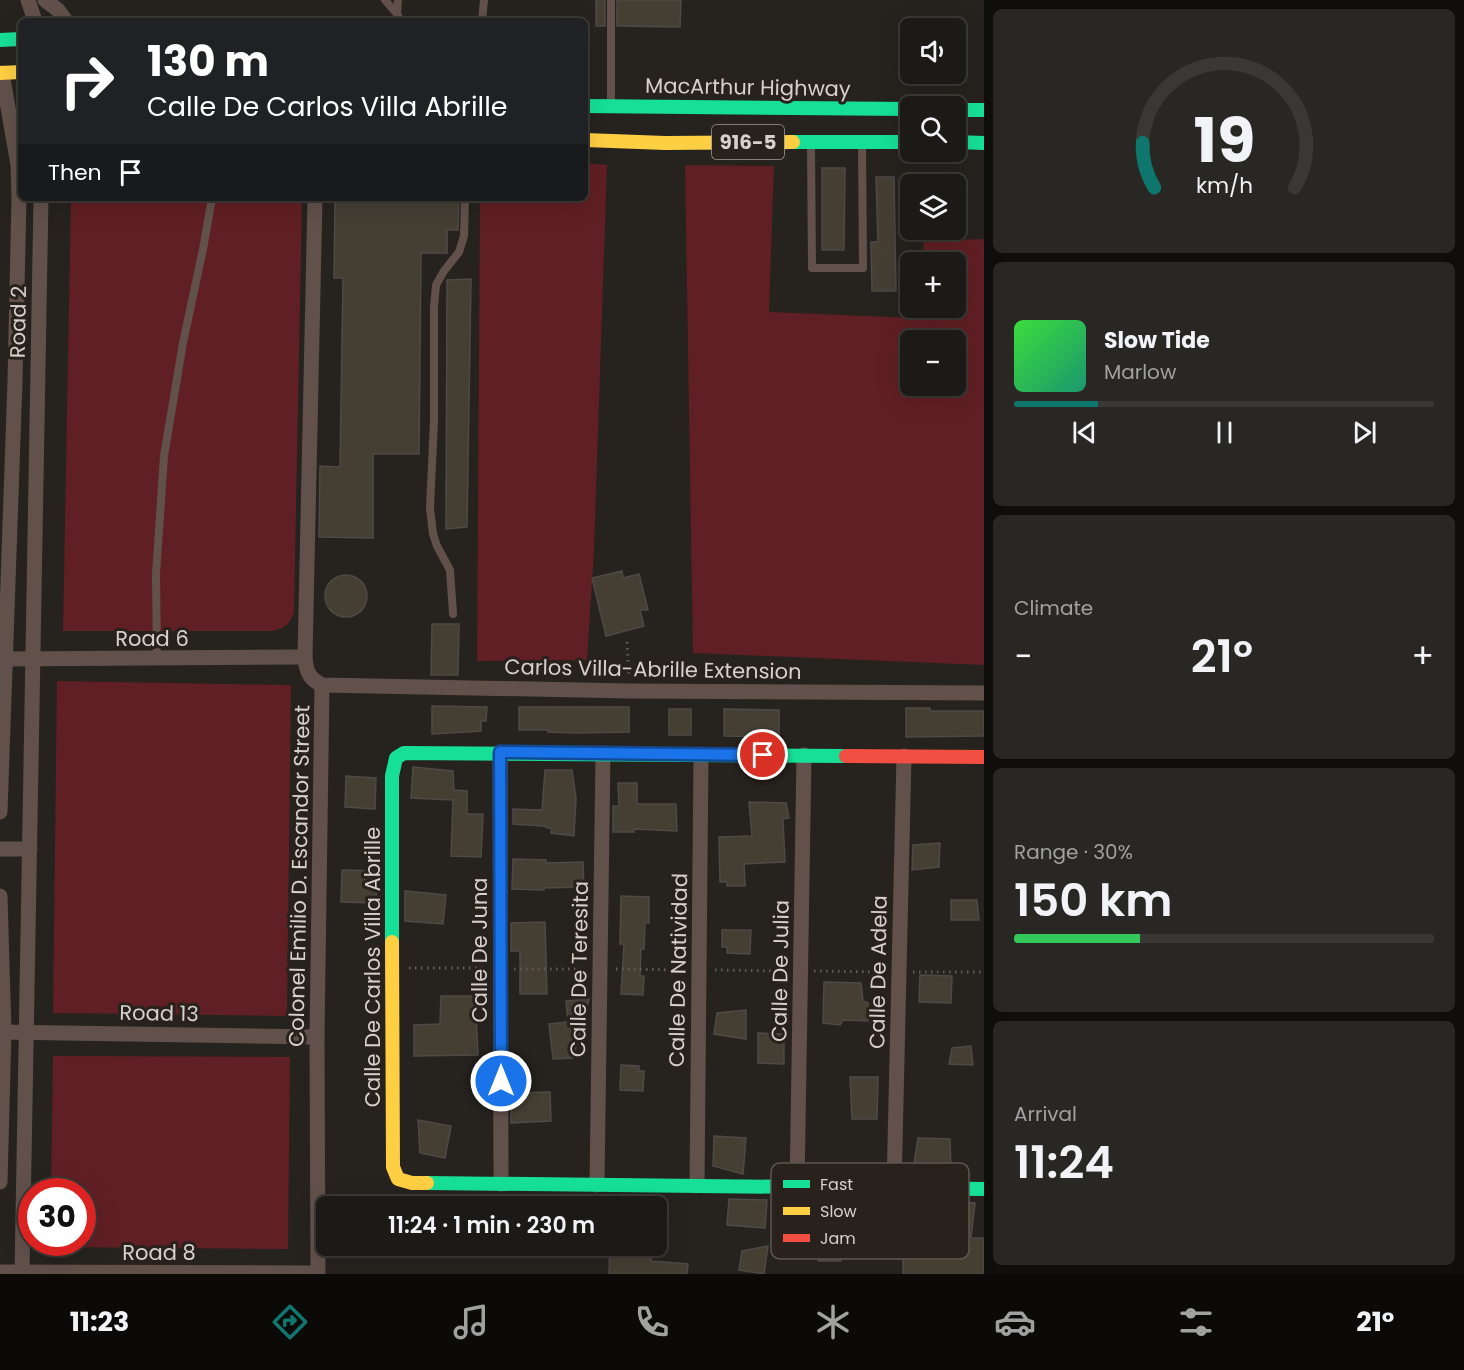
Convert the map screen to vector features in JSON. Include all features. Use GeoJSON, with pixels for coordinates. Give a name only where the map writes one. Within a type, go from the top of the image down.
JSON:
{"type":"FeatureCollection","features":[{"type":"Feature","properties":{"kind":"street"},"geometry":{"type":"LineString","coordinates":[[28,0],[33,18]]}},
{"type":"Feature","properties":{"kind":"street"},"geometry":{"type":"LineString","coordinates":[[45,0],[64,18]]}},
{"type":"Feature","properties":{"kind":"street"},"geometry":{"type":"LineString","coordinates":[[0,40],[18,39]]}},
{"type":"Feature","properties":{"kind":"street"},"geometry":{"type":"LineString","coordinates":[[1,73],[18,72]]}},
{"type":"Feature","properties":{"kind":"street","name":"Road 2"},"geometry":{"type":"LineString","coordinates":[[1,73],[18,174]]}},
{"type":"Feature","properties":{"kind":"street","name":"MacArthur Highway"},"geometry":{"type":"LineString","coordinates":[[588,106],[883,125],[900,136]]}},
{"type":"Feature","properties":{"kind":"street"},"geometry":{"type":"LineString","coordinates":[[966,110],[984,110]]}},
{"type":"Feature","properties":{"kind":"street","name":"MacArthur Highway"},"geometry":{"type":"LineString","coordinates":[[588,141],[862,142],[900,115]]}},
{"type":"Feature","properties":{"kind":"street"},"geometry":{"type":"LineString","coordinates":[[966,142],[984,142]]}},
{"type":"Feature","properties":{"kind":"street","name":"Road 2"},"geometry":{"type":"LineString","coordinates":[[0,812],[3,660],[15,381],[19,201]]}},
{"type":"Feature","properties":{"kind":"street","name":"Road 2"},"geometry":{"type":"LineString","coordinates":[[22,1273],[41,201]]}},
{"type":"Feature","properties":{"kind":"street","name":"Colonel Emilio D. Escandor Street"},"geometry":{"type":"LineString","coordinates":[[315,201],[305,657],[307,672],[311,678],[322,685],[317,1037],[317,1273]]}},
{"type":"Feature","properties":{"kind":"street"},"geometry":{"type":"LineString","coordinates":[[15,381],[38,382]]}},
{"type":"Feature","properties":{"kind":"street","name":"Road 6"},"geometry":{"type":"LineString","coordinates":[[3,660],[305,657]]}},
{"type":"Feature","properties":{"kind":"street","name":"Carlos Villa-Abrille Extension"},"geometry":{"type":"LineString","coordinates":[[322,685],[630,691],[984,693]]}},
{"type":"Feature","properties":{"kind":"street","name":"Calle De Carlos Villa Abrille"},"geometry":{"type":"LineString","coordinates":[[771,1187],[412,1183],[398,1179],[395,1174],[393,1156],[392,776],[396,758],[404,753],[500,752],[984,757]]}},
{"type":"Feature","properties":{"kind":"street","name":"Calle De Juna"},"geometry":{"type":"LineString","coordinates":[[500,752],[501,1184]]}},
{"type":"Feature","properties":{"kind":"street","name":"Calle De Teresita"},"geometry":{"type":"LineString","coordinates":[[597,1185],[603,753]]}},
{"type":"Feature","properties":{"kind":"street","name":"Calle De Natividad"},"geometry":{"type":"LineString","coordinates":[[697,1186],[701,754]]}},
{"type":"Feature","properties":{"kind":"street","name":"Calle De Julia"},"geometry":{"type":"LineString","coordinates":[[797,1163],[804,755]]}},
{"type":"Feature","properties":{"kind":"street","name":"Calle De Adela"},"geometry":{"type":"LineString","coordinates":[[895,1163],[904,756]]}},
{"type":"Feature","properties":{"kind":"street"},"geometry":{"type":"LineString","coordinates":[[0,849],[30,849]]}},
{"type":"Feature","properties":{"kind":"street"},"geometry":{"type":"LineString","coordinates":[[0,896],[2,1032],[0,1182]]}},
{"type":"Feature","properties":{"kind":"street","name":"Road 13"},"geometry":{"type":"LineString","coordinates":[[2,1032],[317,1037]]}},
{"type":"Feature","properties":{"kind":"street","name":"Calle De Carlos Villa Abrille"},"geometry":{"type":"LineString","coordinates":[[969,1190],[984,1190]]}},
{"type":"Feature","properties":{"kind":"street","name":"Road 8"},"geometry":{"type":"LineString","coordinates":[[0,1272],[317,1273]]}},
{"type":"Feature","properties":{"kind":"lane"},"geometry":{"type":"LineString","coordinates":[[386,0],[399,18]]}},
{"type":"Feature","properties":{"kind":"lane"},"geometry":{"type":"LineString","coordinates":[[398,0],[399,18]]}},
{"type":"Feature","properties":{"kind":"lane"},"geometry":{"type":"LineString","coordinates":[[482,18],[484,0]]}},
{"type":"Feature","properties":{"kind":"lane"},"geometry":{"type":"LineString","coordinates":[[611,0],[611,106]]}},
{"type":"Feature","properties":{"kind":"lane"},"geometry":{"type":"LineString","coordinates":[[811,142],[812,268],[863,268],[862,142]]}},
{"type":"Feature","properties":{"kind":"lane"},"geometry":{"type":"LineString","coordinates":[[158,659],[156,574],[164,456],[183,344],[211,201]]}},
{"type":"Feature","properties":{"kind":"lane"},"geometry":{"type":"LineString","coordinates":[[453,614],[450,570],[433,534],[430,508],[434,421],[434,308],[436,285],[459,252],[464,236],[465,201]]}},
{"type":"Feature","properties":{"kind":"path"},"geometry":{"type":"LineString","coordinates":[[627,642],[630,691]]}},
{"type":"Feature","properties":{"kind":"shaded area"},"geometry":{"type":"Polygon","coordinates":[[[588,163],[607,165],[594,550],[587,660],[477,661],[480,201],[588,201],[588,163]]]}},
{"type":"Feature","properties":{"kind":"shaded area"},"geometry":{"type":"Polygon","coordinates":[[[685,165],[774,166],[769,312],[900,318],[966,318],[966,252],[923,252],[924,241],[984,239],[984,665],[693,653],[685,165]]]}},
{"type":"Feature","properties":{"kind":"shaded area"},"geometry":{"type":"Polygon","coordinates":[[[71,201],[302,201],[294,612],[291,620],[284,627],[272,631],[63,631],[71,201]]]}},
{"type":"Feature","properties":{"kind":"shaded area"},"geometry":{"type":"Polygon","coordinates":[[[57,681],[291,685],[287,1016],[53,1013],[57,681]]]}},
{"type":"Feature","properties":{"kind":"shaded area"},"geometry":{"type":"Polygon","coordinates":[[[53,1056],[290,1057],[288,1249],[96,1247],[96,1178],[51,1178],[53,1056]]]}},
{"type":"Feature","properties":{"kind":"building"},"geometry":{"type":"Polygon","coordinates":[[[596,0],[605,0],[605,26],[596,26],[596,0]]]}},
{"type":"Feature","properties":{"kind":"building"},"geometry":{"type":"Polygon","coordinates":[[[617,0],[681,0],[680,27],[617,26],[617,0]]]}},
{"type":"Feature","properties":{"kind":"building"},"geometry":{"type":"Polygon","coordinates":[[[822,168],[845,168],[844,250],[822,250],[822,168]]]}},
{"type":"Feature","properties":{"kind":"building"},"geometry":{"type":"Polygon","coordinates":[[[876,177],[894,177],[896,291],[872,291],[871,242],[878,242],[876,177]]]}},
{"type":"Feature","properties":{"kind":"building"},"geometry":{"type":"Polygon","coordinates":[[[335,201],[459,201],[458,230],[447,230],[447,253],[421,253],[419,454],[373,454],[373,538],[319,537],[320,466],[340,467],[343,278],[334,278],[335,201]]]}},
{"type":"Feature","properties":{"kind":"building"},"geometry":{"type":"Polygon","coordinates":[[[471,279],[467,527],[446,529],[447,280],[471,279]]]}},
{"type":"Feature","properties":{"kind":"building"},"geometry":{"type":"Polygon","coordinates":[[[622,571],[623,578],[639,574],[648,610],[640,610],[644,626],[606,636],[592,578],[622,571]]]}},
{"type":"Feature","properties":{"kind":"building"},"geometry":{"type":"Polygon","coordinates":[[[346,575],[361,581],[367,596],[361,611],[346,617],[331,611],[325,596],[331,581],[346,575]]]}},
{"type":"Feature","properties":{"kind":"building"},"geometry":{"type":"Polygon","coordinates":[[[432,624],[459,624],[458,675],[431,675],[432,624]]]}},
{"type":"Feature","properties":{"kind":"building"},"geometry":{"type":"Polygon","coordinates":[[[432,706],[487,707],[486,721],[481,721],[481,731],[432,734],[432,706]]]}},
{"type":"Feature","properties":{"kind":"building"},"geometry":{"type":"Polygon","coordinates":[[[519,707],[629,707],[629,732],[576,733],[519,730],[519,707]]]}},
{"type":"Feature","properties":{"kind":"building"},"geometry":{"type":"Polygon","coordinates":[[[906,708],[930,708],[930,711],[984,711],[984,736],[906,737],[906,708]]]}},
{"type":"Feature","properties":{"kind":"building"},"geometry":{"type":"Polygon","coordinates":[[[669,709],[691,709],[691,735],[669,735],[669,709]]]}},
{"type":"Feature","properties":{"kind":"building"},"geometry":{"type":"Polygon","coordinates":[[[724,709],[779,710],[779,737],[724,736],[724,709]]]}},
{"type":"Feature","properties":{"kind":"building"},"geometry":{"type":"Polygon","coordinates":[[[413,767],[453,771],[454,790],[467,791],[467,814],[483,814],[481,857],[451,856],[453,800],[411,798],[413,767]]]}},
{"type":"Feature","properties":{"kind":"building"},"geometry":{"type":"Polygon","coordinates":[[[545,770],[572,770],[576,798],[574,836],[551,833],[552,829],[543,826],[513,824],[513,809],[542,810],[545,770]]]}},
{"type":"Feature","properties":{"kind":"building"},"geometry":{"type":"Polygon","coordinates":[[[346,776],[376,778],[375,809],[345,807],[346,776]]]}},
{"type":"Feature","properties":{"kind":"building"},"geometry":{"type":"Polygon","coordinates":[[[618,783],[637,783],[637,804],[676,804],[677,831],[634,829],[634,832],[613,832],[613,806],[619,806],[618,783]]]}},
{"type":"Feature","properties":{"kind":"building"},"geometry":{"type":"Polygon","coordinates":[[[749,802],[786,803],[789,818],[783,819],[785,862],[744,864],[745,886],[727,886],[727,882],[720,882],[719,837],[752,836],[749,802]]]}},
{"type":"Feature","properties":{"kind":"building"},"geometry":{"type":"Polygon","coordinates":[[[940,843],[939,867],[912,870],[913,845],[940,843]]]}},
{"type":"Feature","properties":{"kind":"building"},"geometry":{"type":"Polygon","coordinates":[[[513,859],[546,860],[546,863],[583,862],[584,887],[544,888],[544,890],[512,889],[513,859]]]}},
{"type":"Feature","properties":{"kind":"building"},"geometry":{"type":"Polygon","coordinates":[[[342,870],[377,871],[376,903],[341,902],[342,870]]]}},
{"type":"Feature","properties":{"kind":"building"},"geometry":{"type":"Polygon","coordinates":[[[405,891],[446,895],[443,924],[405,921],[405,891]]]}},
{"type":"Feature","properties":{"kind":"building"},"geometry":{"type":"Polygon","coordinates":[[[621,896],[649,897],[649,923],[645,923],[644,949],[641,949],[640,976],[644,976],[643,995],[621,994],[624,944],[620,944],[621,896]]]}},
{"type":"Feature","properties":{"kind":"building"},"geometry":{"type":"Polygon","coordinates":[[[951,900],[977,900],[979,920],[951,920],[951,900]]]}},
{"type":"Feature","properties":{"kind":"building"},"geometry":{"type":"Polygon","coordinates":[[[545,922],[547,994],[520,994],[520,951],[511,951],[511,923],[545,922]]]}},
{"type":"Feature","properties":{"kind":"building"},"geometry":{"type":"Polygon","coordinates":[[[722,930],[751,930],[750,954],[727,953],[727,947],[722,947],[722,930]]]}},
{"type":"Feature","properties":{"kind":"building"},"geometry":{"type":"Polygon","coordinates":[[[920,975],[952,976],[951,1003],[919,1002],[920,975]]]}},
{"type":"Feature","properties":{"kind":"building"},"geometry":{"type":"Polygon","coordinates":[[[824,982],[861,983],[863,1001],[868,1003],[868,1021],[843,1020],[840,1025],[823,1023],[824,982]]]}},
{"type":"Feature","properties":{"kind":"building"},"geometry":{"type":"Polygon","coordinates":[[[441,996],[475,996],[478,1055],[414,1056],[414,1025],[440,1024],[441,996]]]}},
{"type":"Feature","properties":{"kind":"building"},"geometry":{"type":"Polygon","coordinates":[[[589,999],[573,1058],[553,1059],[549,1024],[568,1022],[566,1001],[589,999]]]}},
{"type":"Feature","properties":{"kind":"building"},"geometry":{"type":"Polygon","coordinates":[[[746,1010],[746,1039],[714,1034],[717,1013],[746,1010]]]}},
{"type":"Feature","properties":{"kind":"building"},"geometry":{"type":"Polygon","coordinates":[[[758,1033],[784,1034],[784,1064],[758,1063],[758,1033]]]}},
{"type":"Feature","properties":{"kind":"building"},"geometry":{"type":"Polygon","coordinates":[[[971,1046],[973,1065],[949,1064],[952,1048],[971,1046]]]}},
{"type":"Feature","properties":{"kind":"building"},"geometry":{"type":"Polygon","coordinates":[[[621,1065],[639,1066],[639,1071],[644,1071],[643,1091],[620,1090],[621,1065]]]}},
{"type":"Feature","properties":{"kind":"building"},"geometry":{"type":"Polygon","coordinates":[[[850,1077],[878,1077],[877,1119],[852,1119],[850,1077]]]}},
{"type":"Feature","properties":{"kind":"building"},"geometry":{"type":"Polygon","coordinates":[[[550,1092],[551,1121],[511,1123],[511,1093],[550,1092]]]}},
{"type":"Feature","properties":{"kind":"building"},"geometry":{"type":"Polygon","coordinates":[[[418,1120],[451,1126],[445,1158],[420,1153],[418,1120]]]}},
{"type":"Feature","properties":{"kind":"building"},"geometry":{"type":"Polygon","coordinates":[[[714,1136],[746,1138],[743,1174],[713,1166],[714,1136]]]}},
{"type":"Feature","properties":{"kind":"building"},"geometry":{"type":"Polygon","coordinates":[[[918,1138],[950,1139],[951,1163],[914,1163],[918,1138]]]}},
{"type":"Feature","properties":{"kind":"building"},"geometry":{"type":"Polygon","coordinates":[[[729,1199],[767,1200],[765,1228],[727,1225],[729,1199]]]}},
{"type":"Feature","properties":{"kind":"building"},"geometry":{"type":"Polygon","coordinates":[[[969,1202],[975,1203],[971,1238],[984,1238],[984,1274],[903,1274],[903,1259],[969,1259],[969,1202]]]}},
{"type":"Feature","properties":{"kind":"building"},"geometry":{"type":"Polygon","coordinates":[[[768,1246],[764,1274],[739,1270],[742,1251],[768,1246]]]}},
{"type":"Feature","properties":{"kind":"building"},"geometry":{"type":"Polygon","coordinates":[[[610,1256],[651,1256],[651,1261],[688,1264],[687,1274],[609,1274],[610,1256]]]}},
{"type":"Feature","properties":{"kind":"building"},"geometry":{"type":"Polygon","coordinates":[[[818,1259],[841,1259],[841,1261],[818,1261],[818,1259]]]}},
{"type":"Feature","properties":{"kind":"traffic: fast"},"geometry":{"type":"LineString","coordinates":[[0,40],[18,39]]}},
{"type":"Feature","properties":{"kind":"traffic: fast"},"geometry":{"type":"LineString","coordinates":[[588,106],[900,109]]}},
{"type":"Feature","properties":{"kind":"traffic: fast"},"geometry":{"type":"LineString","coordinates":[[966,110],[984,110]]}},
{"type":"Feature","properties":{"kind":"traffic: fast"},"geometry":{"type":"LineString","coordinates":[[793,142],[900,142]]}},
{"type":"Feature","properties":{"kind":"traffic: fast"},"geometry":{"type":"LineString","coordinates":[[966,142],[984,143]]}},
{"type":"Feature","properties":{"kind":"traffic: fast"},"geometry":{"type":"LineString","coordinates":[[392,942],[392,776],[396,758],[404,753],[846,756]]}},
{"type":"Feature","properties":{"kind":"traffic: fast"},"geometry":{"type":"LineString","coordinates":[[427,1183],[771,1187]]}},
{"type":"Feature","properties":{"kind":"traffic: fast"},"geometry":{"type":"LineString","coordinates":[[969,1189],[984,1189]]}},
{"type":"Feature","properties":{"kind":"traffic: slow"},"geometry":{"type":"LineString","coordinates":[[0,73],[18,72]]}},
{"type":"Feature","properties":{"kind":"traffic: slow"},"geometry":{"type":"LineString","coordinates":[[588,140],[665,143],[793,142]]}},
{"type":"Feature","properties":{"kind":"traffic: slow"},"geometry":{"type":"LineString","coordinates":[[392,942],[393,1167],[398,1179],[412,1183],[427,1183]]}},
{"type":"Feature","properties":{"kind":"traffic: jam"},"geometry":{"type":"LineString","coordinates":[[846,756],[984,757]]}},
{"type":"Feature","properties":{"kind":"route"},"geometry":{"type":"LineString","coordinates":[[501,1081],[500,752],[763,755]]}}]}
